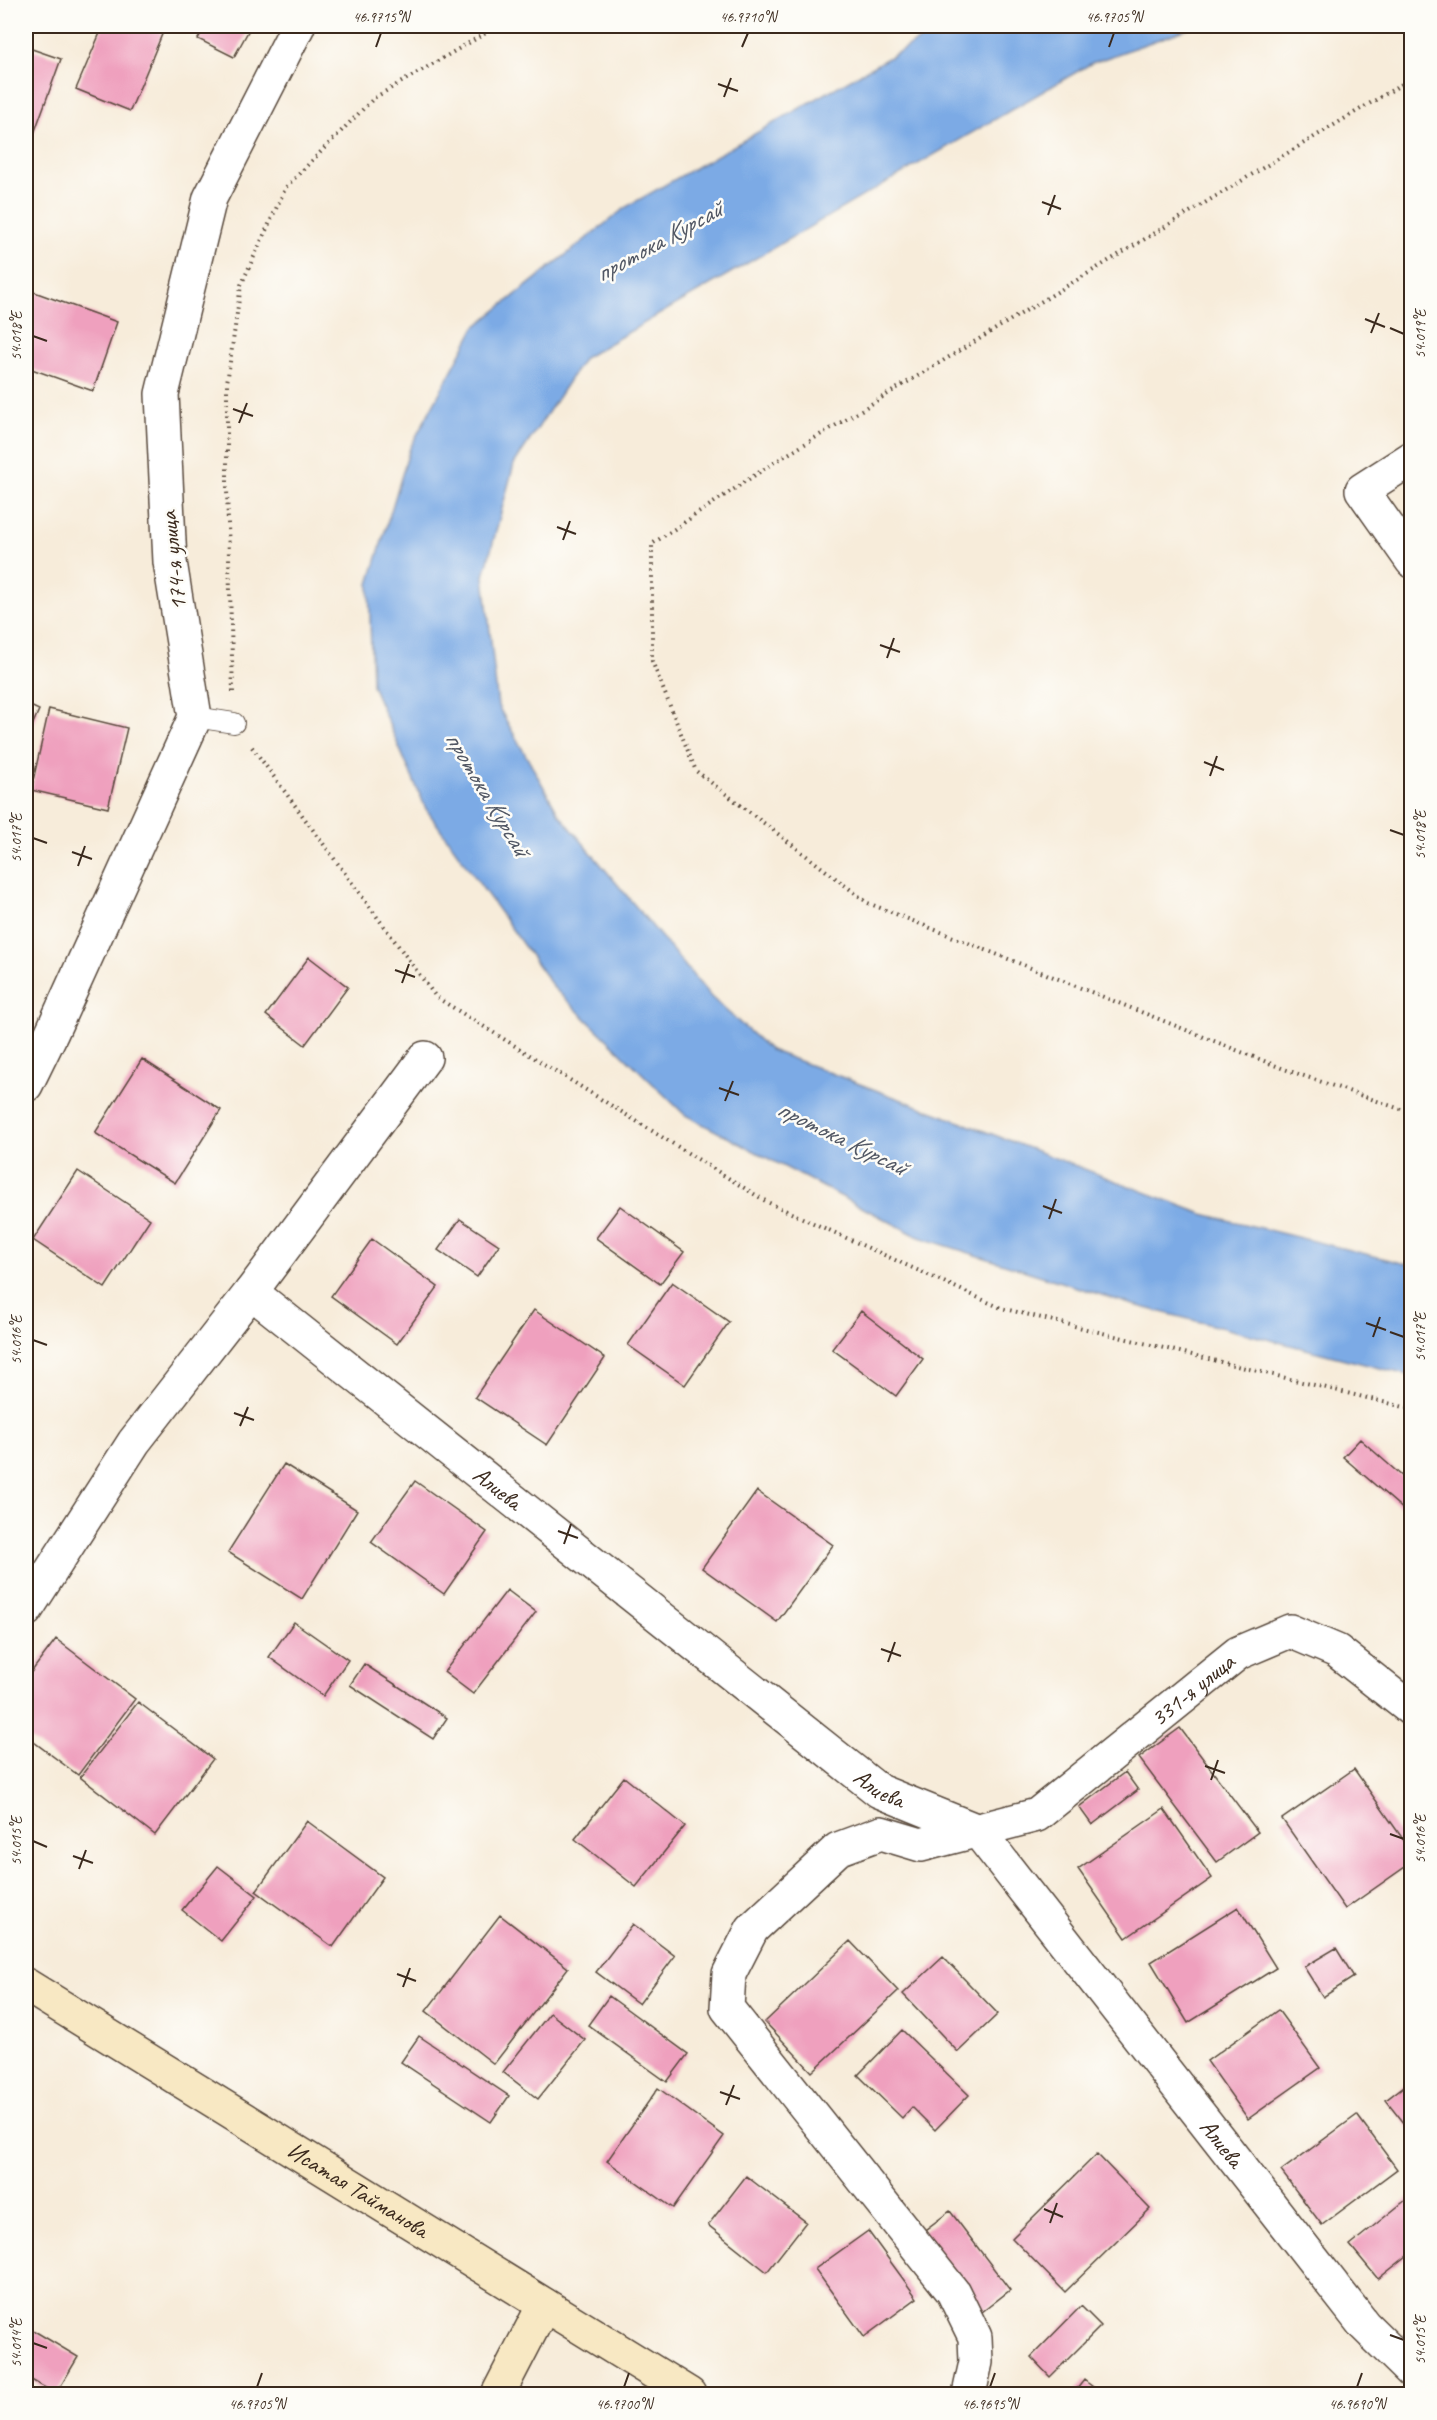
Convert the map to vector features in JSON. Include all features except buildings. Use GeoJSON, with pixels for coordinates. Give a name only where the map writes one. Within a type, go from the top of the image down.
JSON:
{"type":"FeatureCollection","features":[{"type":"Feature","properties":{"kind":"street","name":"174-я улица"},"geometry":{"type":"LineString","coordinates":[[195,717],[170,562],[162,394],[210,198],[298,26]]}},
{"type":"Feature","properties":{"kind":"street"},"geometry":{"type":"LineString","coordinates":[[1412,458],[1362,490],[1412,561]]}},
{"type":"Feature","properties":{"kind":"street"},"geometry":{"type":"LineString","coordinates":[[26,1085],[195,717]]}},
{"type":"Feature","properties":{"kind":"street"},"geometry":{"type":"LineString","coordinates":[[26,1610],[134,1442],[251,1292],[425,1058]]}},
{"type":"Feature","properties":{"kind":"street","name":"Алиева"},"geometry":{"type":"LineString","coordinates":[[251,1292],[879,1791],[978,1831],[1364,2325],[1412,2372]]}},
{"type":"Feature","properties":{"kind":"street","name":"331-я улица"},"geometry":{"type":"LineString","coordinates":[[969,2394],[976,2362],[975,2337],[953,2292],[727,2008],[729,1974],[753,1929],[838,1849],[881,1833],[921,1845],[1037,1815],[1238,1653],[1290,1631],[1337,1651],[1412,1710]]}},
{"type":"Feature","properties":{"kind":"street","name":"Исатая Тайманова"},"geometry":{"type":"LineString","coordinates":[[26,1985],[689,2394]]}},
{"type":"Feature","properties":{"kind":"street"},"geometry":{"type":"LineString","coordinates":[[498,2394],[544,2305]]}},
{"type":"Feature","properties":{"kind":"lane"},"geometry":{"type":"LineString","coordinates":[[195,717],[234,723]]}},
{"type":"Feature","properties":{"kind":"path"},"geometry":{"type":"LineString","coordinates":[[498,26],[374,98],[286,187],[241,285],[227,383],[226,490],[234,723],[436,997],[767,1202],[1000,1308],[1412,1409]]}},
{"type":"Feature","properties":{"kind":"path"},"geometry":{"type":"LineString","coordinates":[[1412,78],[770,465],[652,544],[652,661],[696,771],[868,903],[1284,1069],[1412,1113]]}},
{"type":"Feature","properties":{"kind":"water","name":"протока Курсай"},"geometry":{"type":"Polygon","coordinates":[[[944,26],[1196,26],[1092,63],[584,358],[514,464],[484,576],[498,706],[559,814],[711,997],[770,1050],[1203,1214],[1411,1265],[1411,1376],[1130,1304],[919,1237],[685,1115],[554,988],[426,809],[372,685],[369,584],[410,448],[475,327],[626,207],[944,26]]]}}]}
